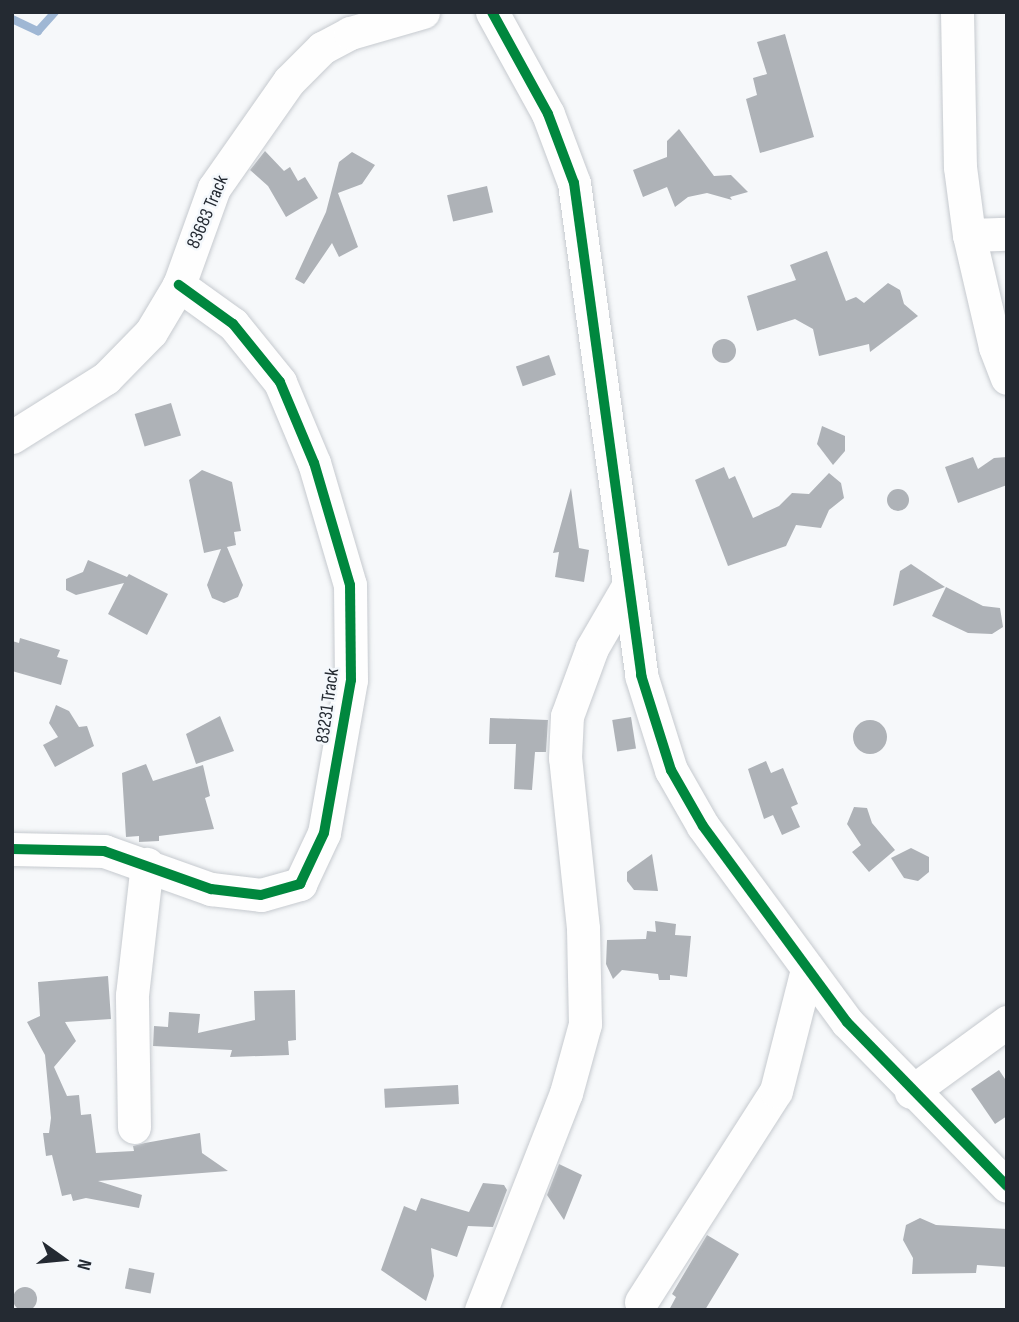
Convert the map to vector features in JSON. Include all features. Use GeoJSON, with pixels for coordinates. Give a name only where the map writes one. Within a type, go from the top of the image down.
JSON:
{"type":"FeatureCollection","features":[{"type":"Feature","properties":{"kind":"street","name":"83683 Track"},"geometry":{"type":"LineString","coordinates":[[12,437],[78,399],[134,355],[179,285],[214,188],[289,81],[322,48],[350,33],[424,12]]}},
{"type":"Feature","properties":{"kind":"street"},"geometry":{"type":"LineString","coordinates":[[492,12],[553,124],[575,183],[584,229],[641,675],[671,770],[703,826],[847,1022],[911,1092],[1007,1186]]}},
{"type":"Feature","properties":{"kind":"street"},"geometry":{"type":"LineString","coordinates":[[957,12],[960,167],[970,235],[995,347],[1007,378]]}},
{"type":"Feature","properties":{"kind":"street"},"geometry":{"type":"LineString","coordinates":[[970,235],[1007,234]]}},
{"type":"Feature","properties":{"kind":"street","name":"83231 Track"},"geometry":{"type":"LineString","coordinates":[[12,849],[104,851],[229,894],[276,893],[300,884],[324,833],[351,680],[353,642],[349,585],[314,463],[280,382],[233,324],[179,285]]}},
{"type":"Feature","properties":{"kind":"street"},"geometry":{"type":"LineString","coordinates":[[481,1310],[566,1093],[584,1024],[583,928],[565,758],[567,716],[592,648],[628,586]]}},
{"type":"Feature","properties":{"kind":"street"},"geometry":{"type":"LineString","coordinates":[[134,1127],[132,995],[147,864]]}},
{"type":"Feature","properties":{"kind":"street"},"geometry":{"type":"LineString","coordinates":[[641,1302],[776,1091],[807,969]]}},
{"type":"Feature","properties":{"kind":"street"},"geometry":{"type":"LineString","coordinates":[[911,1092],[1007,1022]]}},
{"type":"Feature","properties":{"kind":"building"},"geometry":{"type":"Polygon","coordinates":[[[785,34],[814,137],[760,153],[746,99],[757,95],[753,78],[767,74],[757,42],[785,34]]]}},
{"type":"Feature","properties":{"kind":"building"},"geometry":{"type":"Polygon","coordinates":[[[679,129],[714,176],[731,175],[748,192],[730,197],[732,200],[707,193],[688,197],[675,207],[667,187],[643,197],[633,170],[667,157],[667,141],[679,129]]]}},
{"type":"Feature","properties":{"kind":"building"},"geometry":{"type":"Polygon","coordinates":[[[265,151],[284,171],[290,167],[298,181],[305,177],[318,198],[286,217],[268,186],[250,170],[265,151]]]}},
{"type":"Feature","properties":{"kind":"building"},"geometry":{"type":"Polygon","coordinates":[[[352,152],[375,165],[362,184],[338,193],[358,247],[339,257],[332,243],[304,284],[295,279],[326,212],[339,162],[352,152]]]}},
{"type":"Feature","properties":{"kind":"building"},"geometry":{"type":"Polygon","coordinates":[[[487,186],[493,212],[453,222],[447,195],[487,186]]]}},
{"type":"Feature","properties":{"kind":"building"},"geometry":{"type":"Polygon","coordinates":[[[827,251],[846,301],[856,297],[864,303],[888,283],[900,290],[904,304],[918,316],[870,352],[869,344],[819,356],[813,329],[795,319],[757,331],[747,296],[796,280],[790,265],[827,251]]]}},
{"type":"Feature","properties":{"kind":"building"},"geometry":{"type":"Polygon","coordinates":[[[724,339],[735,346],[736,351],[729,362],[724,363],[713,356],[712,351],[719,340],[724,339]]]}},
{"type":"Feature","properties":{"kind":"building"},"geometry":{"type":"Polygon","coordinates":[[[549,355],[556,375],[523,386],[516,366],[549,355]]]}},
{"type":"Feature","properties":{"kind":"building"},"geometry":{"type":"Polygon","coordinates":[[[171,403],[181,436],[145,447],[135,414],[171,403]]]}},
{"type":"Feature","properties":{"kind":"building"},"geometry":{"type":"Polygon","coordinates":[[[822,426],[845,436],[845,451],[833,465],[817,444],[822,426]]]}},
{"type":"Feature","properties":{"kind":"building"},"geometry":{"type":"Polygon","coordinates":[[[973,457],[978,469],[994,458],[1007,457],[1007,485],[958,503],[945,467],[973,457]]]}},
{"type":"Feature","properties":{"kind":"building"},"geometry":{"type":"Polygon","coordinates":[[[724,467],[729,479],[735,476],[753,518],[779,506],[792,493],[809,494],[829,473],[841,483],[844,498],[829,510],[821,528],[796,525],[786,546],[728,566],[695,480],[724,467]]]}},
{"type":"Feature","properties":{"kind":"building"},"geometry":{"type":"Polygon","coordinates":[[[202,470],[232,482],[241,531],[234,532],[236,545],[227,547],[243,585],[238,597],[224,603],[212,598],[207,585],[221,549],[204,553],[189,480],[202,470]]]}},
{"type":"Feature","properties":{"kind":"building"},"geometry":{"type":"Polygon","coordinates":[[[571,488],[579,548],[589,550],[584,582],[555,577],[559,552],[553,553],[571,488]]]}},
{"type":"Feature","properties":{"kind":"building"},"geometry":{"type":"Polygon","coordinates":[[[898,489],[906,492],[909,500],[906,508],[898,511],[890,508],[887,500],[890,492],[898,489]]]}},
{"type":"Feature","properties":{"kind":"building"},"geometry":{"type":"Polygon","coordinates":[[[88,560],[127,577],[129,574],[168,594],[147,635],[108,614],[124,583],[76,595],[66,590],[66,579],[83,572],[88,560]]]}},
{"type":"Feature","properties":{"kind":"building"},"geometry":{"type":"Polygon","coordinates":[[[911,564],[945,587],[893,606],[900,571],[911,564]]]}},
{"type":"Feature","properties":{"kind":"building"},"geometry":{"type":"Polygon","coordinates":[[[946,587],[983,606],[1000,608],[1003,627],[992,634],[968,633],[932,616],[946,587]]]}},
{"type":"Feature","properties":{"kind":"building"},"geometry":{"type":"Polygon","coordinates":[[[20,638],[60,650],[57,657],[68,660],[61,685],[12,671],[12,641],[19,643],[20,638]]]}},
{"type":"Feature","properties":{"kind":"building"},"geometry":{"type":"Polygon","coordinates":[[[56,705],[69,711],[79,727],[87,726],[94,746],[55,767],[43,745],[58,737],[49,723],[56,705]]]}},
{"type":"Feature","properties":{"kind":"building"},"geometry":{"type":"Polygon","coordinates":[[[220,716],[234,751],[196,764],[186,734],[220,716]]]}},
{"type":"Feature","properties":{"kind":"building"},"geometry":{"type":"Polygon","coordinates":[[[631,717],[636,749],[617,752],[612,720],[631,717]]]}},
{"type":"Feature","properties":{"kind":"building"},"geometry":{"type":"Polygon","coordinates":[[[490,718],[548,720],[546,752],[535,752],[532,790],[514,789],[516,744],[489,744],[490,718]]]}},
{"type":"Feature","properties":{"kind":"building"},"geometry":{"type":"Polygon","coordinates":[[[870,720],[882,725],[887,737],[882,749],[870,754],[858,749],[853,737],[858,725],[870,720]]]}},
{"type":"Feature","properties":{"kind":"building"},"geometry":{"type":"Polygon","coordinates":[[[766,761],[771,773],[783,768],[798,804],[791,807],[800,827],[782,835],[773,815],[764,819],[748,769],[766,761]]]}},
{"type":"Feature","properties":{"kind":"building"},"geometry":{"type":"Polygon","coordinates":[[[146,764],[153,781],[203,765],[210,796],[205,798],[214,829],[159,836],[159,841],[139,842],[139,836],[126,837],[122,773],[146,764]]]}},
{"type":"Feature","properties":{"kind":"building"},"geometry":{"type":"Polygon","coordinates":[[[854,807],[867,808],[872,823],[895,850],[869,872],[852,852],[861,845],[847,824],[854,807]]]}},
{"type":"Feature","properties":{"kind":"building"},"geometry":{"type":"Polygon","coordinates":[[[911,848],[929,857],[929,872],[918,881],[904,878],[891,858],[911,848]]]}},
{"type":"Feature","properties":{"kind":"building"},"geometry":{"type":"Polygon","coordinates":[[[652,854],[658,891],[634,890],[627,881],[627,872],[652,854]]]}},
{"type":"Feature","properties":{"kind":"building"},"geometry":{"type":"Polygon","coordinates":[[[655,921],[676,924],[675,935],[691,936],[687,977],[670,975],[670,980],[659,980],[658,974],[622,970],[613,979],[606,964],[607,940],[646,939],[647,931],[656,932],[655,921]]]}},
{"type":"Feature","properties":{"kind":"building"},"geometry":{"type":"Polygon","coordinates":[[[108,976],[111,1019],[65,1022],[76,1041],[54,1067],[67,1096],[79,1095],[81,1115],[91,1114],[96,1153],[134,1151],[133,1146],[200,1133],[202,1153],[228,1171],[98,1181],[142,1195],[139,1208],[86,1198],[73,1201],[71,1194],[62,1196],[52,1155],[46,1156],[43,1133],[49,1133],[51,1118],[45,1055],[27,1022],[40,1016],[38,982],[108,976]]]}},
{"type":"Feature","properties":{"kind":"building"},"geometry":{"type":"Polygon","coordinates":[[[295,990],[296,1040],[288,1041],[289,1055],[230,1057],[232,1050],[153,1046],[154,1026],[168,1027],[169,1012],[200,1014],[198,1033],[255,1020],[254,991],[295,990]]]}},
{"type":"Feature","properties":{"kind":"building"},"geometry":{"type":"Polygon","coordinates":[[[999,1070],[1007,1082],[1007,1116],[995,1124],[971,1089],[999,1070]]]}},
{"type":"Feature","properties":{"kind":"building"},"geometry":{"type":"Polygon","coordinates":[[[458,1085],[459,1104],[385,1108],[384,1089],[458,1085]]]}},
{"type":"Feature","properties":{"kind":"building"},"geometry":{"type":"Polygon","coordinates":[[[559,1164],[582,1175],[564,1220],[547,1195],[559,1164]]]}},
{"type":"Feature","properties":{"kind":"building"},"geometry":{"type":"Polygon","coordinates":[[[483,1183],[504,1185],[507,1190],[493,1227],[468,1226],[457,1257],[431,1248],[434,1276],[426,1301],[381,1270],[404,1206],[416,1211],[421,1198],[469,1212],[483,1183]]]}},
{"type":"Feature","properties":{"kind":"building"},"geometry":{"type":"Polygon","coordinates":[[[920,1218],[936,1225],[1007,1229],[1007,1267],[977,1265],[976,1273],[912,1274],[913,1258],[903,1240],[906,1225],[920,1218]]]}},
{"type":"Feature","properties":{"kind":"building"},"geometry":{"type":"Polygon","coordinates":[[[707,1235],[739,1254],[705,1310],[669,1310],[676,1297],[672,1294],[707,1235]]]}},
{"type":"Feature","properties":{"kind":"building"},"geometry":{"type":"Polygon","coordinates":[[[129,1268],[155,1273],[151,1294],[125,1289],[129,1268]]]}},
{"type":"Feature","properties":{"kind":"building"},"geometry":{"type":"Polygon","coordinates":[[[25,1287],[34,1290],[37,1299],[34,1308],[25,1311],[16,1308],[13,1299],[16,1290],[25,1287]]]}},
{"type":"Feature","properties":{"kind":"waterway"},"geometry":{"type":"LineString","coordinates":[[12,19],[38,31],[55,12]]}},
{"type":"Feature","properties":{"kind":"cycle path"},"geometry":{"type":"LineString","coordinates":[[492,12],[548,114],[574,183],[641,675],[671,770],[703,826],[847,1022],[1007,1186]]}},
{"type":"Feature","properties":{"kind":"cycle path"},"geometry":{"type":"LineString","coordinates":[[12,849],[104,851],[211,889],[261,895],[300,884],[324,833],[351,680],[350,585],[314,463],[280,382],[233,324],[179,285]]}}]}
